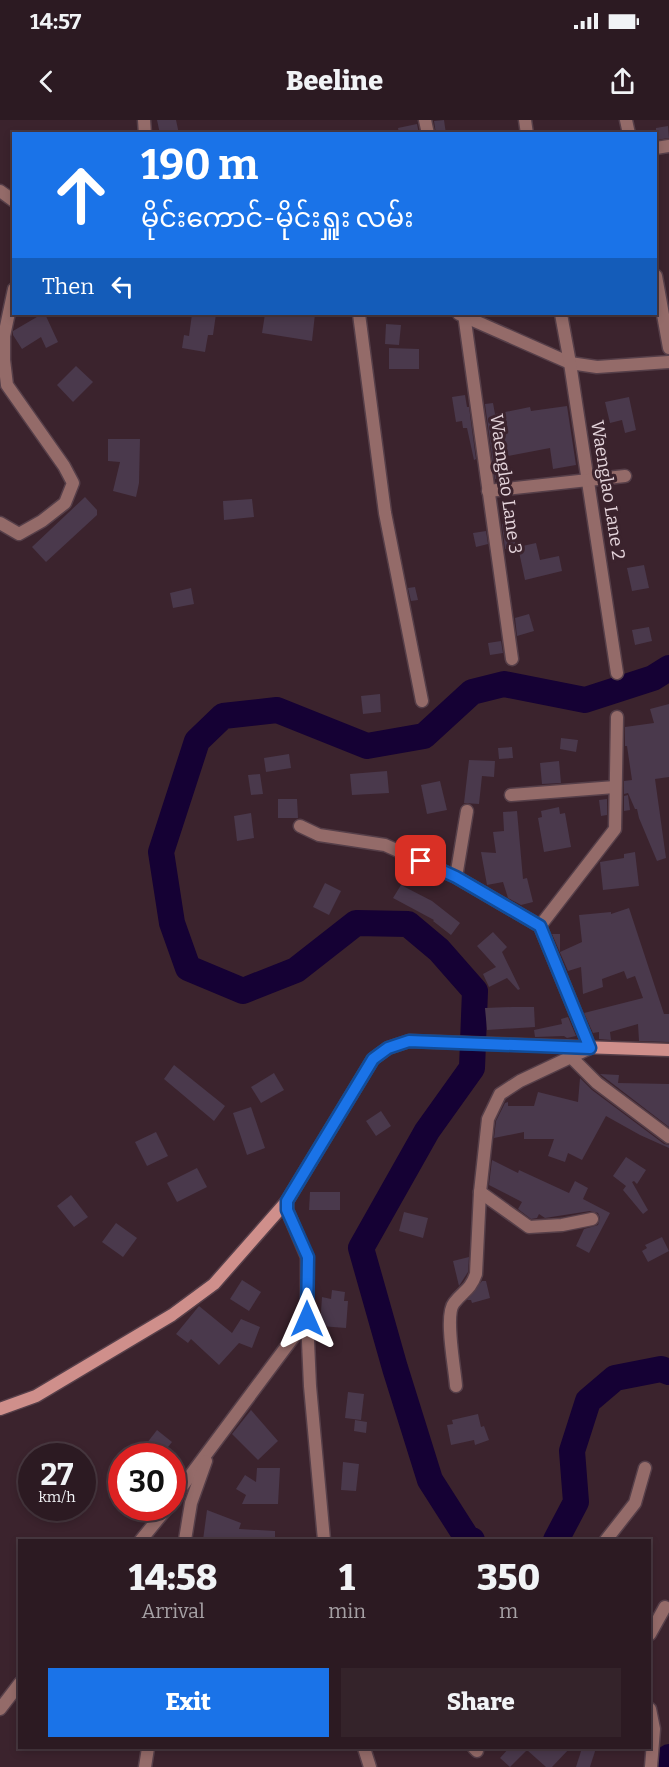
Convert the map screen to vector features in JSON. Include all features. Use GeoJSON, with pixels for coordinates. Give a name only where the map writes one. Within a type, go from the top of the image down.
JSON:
{"type":"FeatureCollection","features":[{"type":"Feature","properties":{"kind":"main road"},"geometry":{"type":"LineString","coordinates":[[0,1409],[36,1396],[172,1315],[214,1284],[287,1201],[373,1059],[388,1048],[409,1041],[447,1041],[669,1050]]}},
{"type":"Feature","properties":{"kind":"street"},"geometry":{"type":"LineString","coordinates":[[657,282],[669,348]]}},
{"type":"Feature","properties":{"kind":"street"},"geometry":{"type":"LineString","coordinates":[[0,523],[19,534],[42,521],[65,503],[73,483],[64,466],[8,384],[3,336],[12,298]]}},
{"type":"Feature","properties":{"kind":"street"},"geometry":{"type":"LineString","coordinates":[[360,315],[385,513],[422,701]]}},
{"type":"Feature","properties":{"kind":"street","name":"Waenglao Lane 3"},"geometry":{"type":"LineString","coordinates":[[461,315],[512,659]]}},
{"type":"Feature","properties":{"kind":"street"},"geometry":{"type":"LineString","coordinates":[[463,315],[570,363],[597,367],[669,362]]}},
{"type":"Feature","properties":{"kind":"street","name":"Waenglao Lane 2"},"geometry":{"type":"LineString","coordinates":[[561,315],[617,673]]}},
{"type":"Feature","properties":{"kind":"street"},"geometry":{"type":"LineString","coordinates":[[488,491],[625,476]]}},
{"type":"Feature","properties":{"kind":"street"},"geometry":{"type":"LineString","coordinates":[[540,926],[615,830],[617,717]]}},
{"type":"Feature","properties":{"kind":"street"},"geometry":{"type":"LineString","coordinates":[[511,795],[615,788]]}},
{"type":"Feature","properties":{"kind":"street"},"geometry":{"type":"LineString","coordinates":[[456,877],[467,811]]}},
{"type":"Feature","properties":{"kind":"street"},"geometry":{"type":"LineString","coordinates":[[300,826],[319,835],[385,845],[456,877],[540,926],[590,1048],[520,1081],[500,1094],[488,1119],[480,1192],[476,1274],[468,1289],[453,1304],[448,1315],[456,1386]]}},
{"type":"Feature","properties":{"kind":"street"},"geometry":{"type":"LineString","coordinates":[[571,1057],[597,1083],[669,1137]]}},
{"type":"Feature","properties":{"kind":"street"},"geometry":{"type":"LineString","coordinates":[[480,1192],[529,1227],[562,1225],[592,1219]]}},
{"type":"Feature","properties":{"kind":"street"},"geometry":{"type":"LineString","coordinates":[[287,1201],[287,1210],[308,1257],[307,1319],[310,1386],[324,1539]]}},
{"type":"Feature","properties":{"kind":"street"},"geometry":{"type":"LineString","coordinates":[[186,1482],[307,1319]]}},
{"type":"Feature","properties":{"kind":"street"},"geometry":{"type":"LineString","coordinates":[[185,1539],[191,1503],[211,1449]]}},
{"type":"Feature","properties":{"kind":"street"},"geometry":{"type":"LineString","coordinates":[[607,1539],[635,1503],[645,1468]]}},
{"type":"Feature","properties":{"kind":"street"},"geometry":{"type":"LineString","coordinates":[[142,1539],[156,1521]]}},
{"type":"Feature","properties":{"kind":"street"},"geometry":{"type":"LineString","coordinates":[[651,1632],[665,1607]]}},
{"type":"Feature","properties":{"kind":"street"},"geometry":{"type":"LineString","coordinates":[[0,1709],[18,1686]]}},
{"type":"Feature","properties":{"kind":"street"},"geometry":{"type":"LineString","coordinates":[[651,1714],[654,1729],[651,1767]]}},
{"type":"Feature","properties":{"kind":"street"},"geometry":{"type":"LineString","coordinates":[[145,1767],[148,1749]]}},
{"type":"Feature","properties":{"kind":"street"},"geometry":{"type":"LineString","coordinates":[[364,1749],[370,1767]]}},
{"type":"Feature","properties":{"kind":"building"},"geometry":{"type":"Polygon","coordinates":[[[157,120],[176,120],[179,132],[160,132],[157,120]]]}},
{"type":"Feature","properties":{"kind":"building"},"geometry":{"type":"Polygon","coordinates":[[[444,120],[446,132],[436,132],[434,121],[444,120]]]}},
{"type":"Feature","properties":{"kind":"building"},"geometry":{"type":"Polygon","coordinates":[[[417,124],[419,132],[399,132],[398,128],[417,124]]]}},
{"type":"Feature","properties":{"kind":"building"},"geometry":{"type":"Polygon","coordinates":[[[668,126],[669,138],[657,140],[656,128],[668,126]]]}},
{"type":"Feature","properties":{"kind":"building"},"geometry":{"type":"Polygon","coordinates":[[[40,315],[45,315],[58,342],[46,348],[41,337],[22,349],[13,331],[40,315]]]}},
{"type":"Feature","properties":{"kind":"building"},"geometry":{"type":"Polygon","coordinates":[[[192,315],[216,315],[213,335],[208,335],[205,352],[182,348],[184,335],[189,336],[192,315]]]}},
{"type":"Feature","properties":{"kind":"building"},"geometry":{"type":"Polygon","coordinates":[[[265,315],[315,315],[312,341],[262,333],[265,315]]]}},
{"type":"Feature","properties":{"kind":"building"},"geometry":{"type":"Polygon","coordinates":[[[386,324],[401,325],[399,345],[385,344],[386,324]]]}},
{"type":"Feature","properties":{"kind":"building"},"geometry":{"type":"Polygon","coordinates":[[[389,348],[419,349],[419,369],[389,369],[389,348]]]}},
{"type":"Feature","properties":{"kind":"building"},"geometry":{"type":"Polygon","coordinates":[[[76,366],[93,382],[73,402],[57,385],[76,366]]]}},
{"type":"Feature","properties":{"kind":"building"},"geometry":{"type":"Polygon","coordinates":[[[465,395],[467,407],[469,407],[476,459],[474,460],[467,428],[463,428],[462,421],[456,422],[452,397],[465,395]]]}},
{"type":"Feature","properties":{"kind":"building"},"geometry":{"type":"Polygon","coordinates":[[[629,397],[636,430],[625,433],[622,420],[610,423],[605,402],[629,397]]]}},
{"type":"Feature","properties":{"kind":"building"},"geometry":{"type":"Polygon","coordinates":[[[493,403],[495,414],[530,407],[531,411],[567,406],[576,465],[553,469],[550,448],[502,457],[506,476],[495,479],[485,404],[493,403]]]}},
{"type":"Feature","properties":{"kind":"building"},"geometry":{"type":"Polygon","coordinates":[[[108,439],[140,439],[139,483],[136,497],[113,491],[120,462],[108,461],[108,439]]]}},
{"type":"Feature","properties":{"kind":"building"},"geometry":{"type":"Polygon","coordinates":[[[85,497],[97,510],[97,515],[46,562],[32,547],[85,497]]]}},
{"type":"Feature","properties":{"kind":"building"},"geometry":{"type":"Polygon","coordinates":[[[252,499],[254,517],[224,520],[223,501],[252,499]]]}},
{"type":"Feature","properties":{"kind":"building"},"geometry":{"type":"Polygon","coordinates":[[[511,522],[516,547],[505,549],[502,524],[511,522]]]}},
{"type":"Feature","properties":{"kind":"building"},"geometry":{"type":"Polygon","coordinates":[[[486,531],[488,544],[476,547],[473,533],[486,531]]]}},
{"type":"Feature","properties":{"kind":"building"},"geometry":{"type":"Polygon","coordinates":[[[536,543],[540,560],[559,556],[562,571],[525,580],[518,547],[536,543]]]}},
{"type":"Feature","properties":{"kind":"building"},"geometry":{"type":"Polygon","coordinates":[[[644,565],[649,588],[632,591],[627,568],[644,565]]]}},
{"type":"Feature","properties":{"kind":"building"},"geometry":{"type":"Polygon","coordinates":[[[415,587],[418,600],[411,601],[408,588],[415,587]]]}},
{"type":"Feature","properties":{"kind":"building"},"geometry":{"type":"Polygon","coordinates":[[[191,588],[194,604],[173,608],[170,593],[191,588]]]}},
{"type":"Feature","properties":{"kind":"building"},"geometry":{"type":"Polygon","coordinates":[[[529,614],[534,631],[517,636],[515,618],[529,614]]]}},
{"type":"Feature","properties":{"kind":"building"},"geometry":{"type":"Polygon","coordinates":[[[649,627],[652,641],[635,645],[632,630],[649,627]]]}},
{"type":"Feature","properties":{"kind":"building"},"geometry":{"type":"Polygon","coordinates":[[[501,641],[503,653],[490,655],[488,643],[501,641]]]}},
{"type":"Feature","properties":{"kind":"building"},"geometry":{"type":"Polygon","coordinates":[[[380,694],[381,712],[363,714],[361,696],[380,694]]]}},
{"type":"Feature","properties":{"kind":"building"},"geometry":{"type":"Polygon","coordinates":[[[669,704],[669,777],[655,779],[666,858],[657,861],[637,809],[628,793],[624,794],[624,781],[632,780],[627,746],[625,746],[625,727],[654,723],[650,709],[669,704]]]}},
{"type":"Feature","properties":{"kind":"building"},"geometry":{"type":"Polygon","coordinates":[[[561,738],[578,740],[576,752],[560,749],[561,738]]]}},
{"type":"Feature","properties":{"kind":"building"},"geometry":{"type":"Polygon","coordinates":[[[512,747],[513,758],[499,759],[498,748],[512,747]]]}},
{"type":"Feature","properties":{"kind":"building"},"geometry":{"type":"Polygon","coordinates":[[[289,754],[291,768],[266,772],[264,758],[289,754]]]}},
{"type":"Feature","properties":{"kind":"building"},"geometry":{"type":"Polygon","coordinates":[[[469,760],[495,761],[494,777],[482,776],[479,804],[464,803],[469,760]]]}},
{"type":"Feature","properties":{"kind":"building"},"geometry":{"type":"Polygon","coordinates":[[[559,761],[561,783],[542,784],[540,763],[559,761]]]}},
{"type":"Feature","properties":{"kind":"building"},"geometry":{"type":"Polygon","coordinates":[[[387,771],[389,793],[352,795],[350,774],[387,771]]]}},
{"type":"Feature","properties":{"kind":"building"},"geometry":{"type":"Polygon","coordinates":[[[260,774],[263,794],[251,795],[248,775],[260,774]]]}},
{"type":"Feature","properties":{"kind":"building"},"geometry":{"type":"Polygon","coordinates":[[[440,781],[447,810],[427,814],[421,785],[440,781]]]}},
{"type":"Feature","properties":{"kind":"building"},"geometry":{"type":"Polygon","coordinates":[[[628,795],[630,810],[624,811],[624,796],[628,795]]]}},
{"type":"Feature","properties":{"kind":"building"},"geometry":{"type":"Polygon","coordinates":[[[278,799],[297,799],[298,818],[278,818],[278,799]]]}},
{"type":"Feature","properties":{"kind":"building"},"geometry":{"type":"Polygon","coordinates":[[[607,799],[607,815],[601,816],[599,800],[607,799]]]}},
{"type":"Feature","properties":{"kind":"building"},"geometry":{"type":"Polygon","coordinates":[[[559,807],[560,814],[565,813],[571,847],[544,852],[538,818],[542,817],[541,811],[559,807]]]}},
{"type":"Feature","properties":{"kind":"building"},"geometry":{"type":"Polygon","coordinates":[[[517,811],[523,879],[527,878],[533,902],[521,905],[508,898],[503,882],[487,885],[481,852],[496,853],[493,832],[504,831],[503,812],[517,811]]]}},
{"type":"Feature","properties":{"kind":"building"},"geometry":{"type":"Polygon","coordinates":[[[251,813],[254,838],[237,841],[234,816],[251,813]]]}},
{"type":"Feature","properties":{"kind":"building"},"geometry":{"type":"Polygon","coordinates":[[[635,852],[639,886],[603,890],[600,862],[624,858],[624,854],[635,852]]]}},
{"type":"Feature","properties":{"kind":"building"},"geometry":{"type":"Polygon","coordinates":[[[325,883],[341,891],[329,915],[313,907],[325,883]]]}},
{"type":"Feature","properties":{"kind":"building"},"geometry":{"type":"Polygon","coordinates":[[[401,885],[432,901],[460,923],[451,935],[434,920],[393,898],[401,885]]]}},
{"type":"Feature","properties":{"kind":"building"},"geometry":{"type":"Polygon","coordinates":[[[629,908],[664,1014],[669,1014],[669,1042],[639,1041],[638,1024],[610,1032],[611,1040],[599,1039],[599,1032],[593,1033],[584,1013],[643,998],[635,976],[627,979],[624,971],[602,979],[603,987],[583,994],[581,967],[568,971],[552,934],[560,934],[560,952],[582,942],[579,915],[611,912],[611,914],[629,908]]]}},
{"type":"Feature","properties":{"kind":"building"},"geometry":{"type":"Polygon","coordinates":[[[493,932],[507,947],[502,952],[520,989],[518,990],[507,978],[489,987],[483,974],[496,967],[477,946],[493,932]]]}},
{"type":"Feature","properties":{"kind":"building"},"geometry":{"type":"Polygon","coordinates":[[[534,1007],[535,1027],[487,1030],[485,1008],[534,1007]]]}},
{"type":"Feature","properties":{"kind":"building"},"geometry":{"type":"Polygon","coordinates":[[[568,1017],[576,1036],[535,1037],[534,1030],[562,1024],[561,1019],[568,1017]]]}},
{"type":"Feature","properties":{"kind":"building"},"geometry":{"type":"Polygon","coordinates":[[[174,1065],[225,1106],[214,1121],[164,1079],[174,1065]]]}},
{"type":"Feature","properties":{"kind":"building"},"geometry":{"type":"Polygon","coordinates":[[[274,1073],[284,1090],[261,1103],[251,1087],[274,1073]]]}},
{"type":"Feature","properties":{"kind":"building"},"geometry":{"type":"Polygon","coordinates":[[[600,1074],[619,1075],[618,1083],[669,1084],[669,1127],[600,1074]]]}},
{"type":"Feature","properties":{"kind":"building"},"geometry":{"type":"Polygon","coordinates":[[[580,1078],[592,1090],[664,1144],[669,1145],[669,1148],[606,1116],[582,1160],[568,1153],[565,1162],[548,1156],[554,1139],[524,1139],[524,1132],[494,1138],[496,1121],[505,1103],[508,1102],[508,1106],[534,1106],[538,1092],[578,1102],[580,1078]]]}},
{"type":"Feature","properties":{"kind":"building"},"geometry":{"type":"Polygon","coordinates":[[[251,1107],[265,1148],[247,1155],[233,1113],[251,1107]]]}},
{"type":"Feature","properties":{"kind":"building"},"geometry":{"type":"Polygon","coordinates":[[[381,1111],[391,1126],[376,1136],[366,1121],[381,1111]]]}},
{"type":"Feature","properties":{"kind":"building"},"geometry":{"type":"Polygon","coordinates":[[[156,1132],[168,1156],[147,1166],[135,1142],[156,1132]]]}},
{"type":"Feature","properties":{"kind":"building"},"geometry":{"type":"Polygon","coordinates":[[[626,1157],[646,1170],[637,1184],[632,1182],[648,1210],[643,1214],[623,1190],[626,1186],[613,1176],[626,1157]]]}},
{"type":"Feature","properties":{"kind":"building"},"geometry":{"type":"Polygon","coordinates":[[[492,1160],[569,1193],[575,1181],[588,1188],[583,1199],[610,1213],[589,1253],[576,1246],[584,1229],[598,1225],[600,1218],[598,1213],[590,1211],[545,1218],[539,1214],[537,1218],[531,1219],[518,1209],[522,1202],[489,1185],[492,1160]]]}},
{"type":"Feature","properties":{"kind":"building"},"geometry":{"type":"Polygon","coordinates":[[[197,1168],[207,1187],[177,1202],[167,1183],[197,1168]]]}},
{"type":"Feature","properties":{"kind":"building"},"geometry":{"type":"Polygon","coordinates":[[[310,1192],[340,1192],[340,1210],[309,1210],[310,1192]]]}},
{"type":"Feature","properties":{"kind":"building"},"geometry":{"type":"Polygon","coordinates":[[[71,1195],[88,1217],[74,1227],[57,1206],[71,1195]]]}},
{"type":"Feature","properties":{"kind":"building"},"geometry":{"type":"Polygon","coordinates":[[[404,1212],[428,1218],[423,1238],[399,1231],[404,1212]]]}},
{"type":"Feature","properties":{"kind":"building"},"geometry":{"type":"Polygon","coordinates":[[[116,1223],[137,1238],[123,1257],[102,1242],[116,1223]]]}},
{"type":"Feature","properties":{"kind":"building"},"geometry":{"type":"Polygon","coordinates":[[[662,1237],[669,1251],[648,1262],[642,1251],[647,1248],[645,1245],[662,1237]]]}},
{"type":"Feature","properties":{"kind":"building"},"geometry":{"type":"Polygon","coordinates":[[[469,1257],[468,1272],[459,1286],[453,1261],[469,1257]]]}},
{"type":"Feature","properties":{"kind":"building"},"geometry":{"type":"Polygon","coordinates":[[[242,1280],[261,1292],[249,1311],[230,1299],[242,1280]]]}},
{"type":"Feature","properties":{"kind":"building"},"geometry":{"type":"Polygon","coordinates":[[[482,1281],[486,1281],[490,1298],[472,1303],[471,1300],[467,1300],[482,1281]]]}},
{"type":"Feature","properties":{"kind":"building"},"geometry":{"type":"Polygon","coordinates":[[[332,1290],[345,1292],[344,1301],[348,1301],[346,1328],[320,1326],[322,1297],[331,1299],[332,1290]]]}},
{"type":"Feature","properties":{"kind":"building"},"geometry":{"type":"Polygon","coordinates":[[[199,1306],[232,1333],[241,1319],[260,1327],[252,1348],[239,1343],[219,1365],[191,1339],[188,1343],[176,1334],[199,1306]]]}},
{"type":"Feature","properties":{"kind":"building"},"geometry":{"type":"Polygon","coordinates":[[[348,1392],[364,1394],[361,1420],[345,1418],[348,1392]]]}},
{"type":"Feature","properties":{"kind":"building"},"geometry":{"type":"Polygon","coordinates":[[[251,1410],[278,1441],[258,1460],[232,1434],[251,1410]]]}},
{"type":"Feature","properties":{"kind":"building"},"geometry":{"type":"Polygon","coordinates":[[[478,1414],[481,1427],[484,1426],[489,1440],[475,1445],[474,1440],[451,1445],[447,1425],[453,1424],[452,1420],[478,1414]]]}},
{"type":"Feature","properties":{"kind":"building"},"geometry":{"type":"Polygon","coordinates":[[[355,1420],[367,1422],[366,1433],[354,1431],[355,1420]]]}},
{"type":"Feature","properties":{"kind":"building"},"geometry":{"type":"Polygon","coordinates":[[[157,1430],[172,1442],[171,1443],[147,1443],[157,1430]]]}},
{"type":"Feature","properties":{"kind":"building"},"geometry":{"type":"Polygon","coordinates":[[[343,1462],[359,1464],[356,1491],[341,1490],[343,1462]]]}},
{"type":"Feature","properties":{"kind":"building"},"geometry":{"type":"Polygon","coordinates":[[[257,1468],[280,1468],[278,1504],[242,1504],[246,1495],[236,1489],[245,1475],[256,1482],[257,1468]]]}},
{"type":"Feature","properties":{"kind":"building"},"geometry":{"type":"Polygon","coordinates":[[[207,1510],[241,1523],[239,1529],[275,1531],[275,1539],[203,1539],[207,1510]]]}},
{"type":"Feature","properties":{"kind":"building"},"geometry":{"type":"Polygon","coordinates":[[[508,1749],[569,1749],[552,1767],[546,1767],[527,1750],[510,1767],[500,1758],[508,1749]]]}},
{"type":"Feature","properties":{"kind":"building"},"geometry":{"type":"Polygon","coordinates":[[[582,1749],[596,1749],[590,1767],[576,1767],[582,1749]]]}},
{"type":"Feature","properties":{"kind":"waterway"},"geometry":{"type":"LineString","coordinates":[[470,1539],[430,1480],[361,1248],[427,1131],[472,1068],[475,991],[439,950],[408,924],[356,923],[296,970],[243,991],[188,968],[172,923],[161,852],[197,741],[223,716],[277,710],[367,746],[424,736],[472,692],[504,684],[585,700],[653,678],[669,668]]}},
{"type":"Feature","properties":{"kind":"waterway"},"geometry":{"type":"LineString","coordinates":[[557,1539],[576,1502],[572,1451],[588,1401],[615,1378],[661,1369],[669,1372]]}},
{"type":"Feature","properties":{"kind":"waterway"},"geometry":{"type":"LineString","coordinates":[[668,1767],[669,1757]]}},
{"type":"Feature","properties":{"kind":"route"},"geometry":{"type":"LineString","coordinates":[[307,1319],[308,1257],[287,1210],[287,1201],[373,1059],[388,1048],[409,1041],[590,1048],[540,926],[456,877],[421,861]]}}]}
